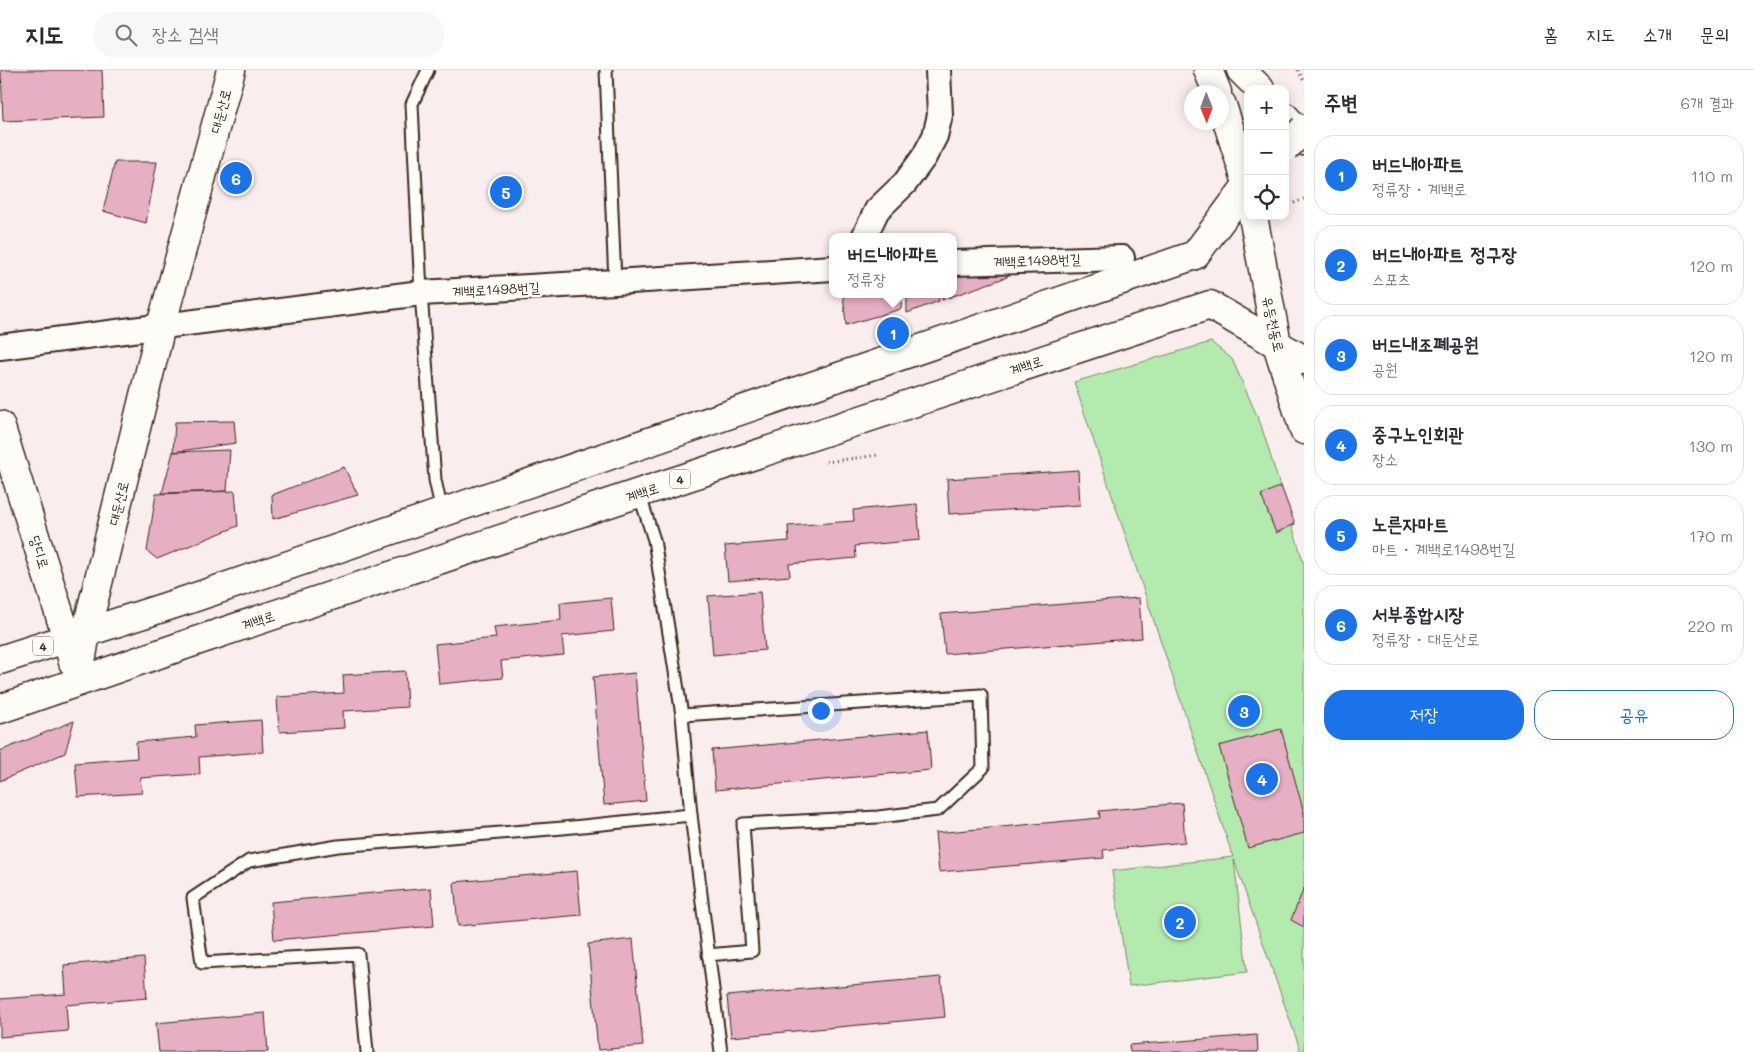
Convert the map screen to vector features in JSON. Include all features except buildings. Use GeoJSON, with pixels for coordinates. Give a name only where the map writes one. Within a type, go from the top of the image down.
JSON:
{"type":"FeatureCollection","features":[{"type":"Feature","properties":{"kind":"main road","name":"대둔산로"},"geometry":{"type":"LineString","coordinates":[[77,635],[231,70]]}},
{"type":"Feature","properties":{"kind":"main road"},"geometry":{"type":"LineString","coordinates":[[1208,70],[1214,85]]}},
{"type":"Feature","properties":{"kind":"main road"},"geometry":{"type":"LineString","coordinates":[[1241,70],[1256,85]]}},
{"type":"Feature","properties":{"kind":"main road"},"geometry":{"type":"LineString","coordinates":[[1289,108],[1304,106]]}},
{"type":"Feature","properties":{"kind":"main road"},"geometry":{"type":"LineString","coordinates":[[1233,116],[1246,175]]}},
{"type":"Feature","properties":{"kind":"main road"},"geometry":{"type":"LineString","coordinates":[[1289,121],[1304,140]]}},
{"type":"Feature","properties":{"kind":"main road"},"geometry":{"type":"LineString","coordinates":[[1289,144],[1304,129]]}},
{"type":"Feature","properties":{"kind":"main road","name":"4"},"geometry":{"type":"LineString","coordinates":[[0,660],[187,600],[1195,255],[1244,190]]}},
{"type":"Feature","properties":{"kind":"main road","name":"유등천동로"},"geometry":{"type":"LineString","coordinates":[[1254,220],[1277,344],[1304,430]]}},
{"type":"Feature","properties":{"kind":"main road","name":"계백로"},"geometry":{"type":"LineString","coordinates":[[0,709],[78,681],[639,493],[1210,305],[1304,360]]}},
{"type":"Feature","properties":{"kind":"main road","name":"당디로"},"geometry":{"type":"LineString","coordinates":[[0,425],[77,635],[78,681]]}},
{"type":"Feature","properties":{"kind":"street"},"geometry":{"type":"LineString","coordinates":[[866,233],[877,210],[905,183],[924,157],[935,136],[940,114],[938,70]]}},
{"type":"Feature","properties":{"kind":"street","name":"계백로1498번길"},"geometry":{"type":"LineString","coordinates":[[957,263],[1122,258]]}},
{"type":"Feature","properties":{"kind":"street","name":"계백로1498번길"},"geometry":{"type":"LineString","coordinates":[[161,326],[421,293],[829,268]]}},
{"type":"Feature","properties":{"kind":"street"},"geometry":{"type":"LineString","coordinates":[[0,348],[161,326]]}},
{"type":"Feature","properties":{"kind":"lane"},"geometry":{"type":"LineString","coordinates":[[428,70],[412,104],[421,293],[435,480],[442,512]]}},
{"type":"Feature","properties":{"kind":"lane"},"geometry":{"type":"LineString","coordinates":[[606,70],[615,282]]}},
{"type":"Feature","properties":{"kind":"lane"},"geometry":{"type":"LineString","coordinates":[[639,493],[654,540],[682,715],[691,815],[721,1052]]}},
{"type":"Feature","properties":{"kind":"lane"},"geometry":{"type":"LineString","coordinates":[[682,715],[981,695],[983,768],[938,810],[878,817],[743,824],[752,951],[708,956]]}},
{"type":"Feature","properties":{"kind":"lane"},"geometry":{"type":"LineString","coordinates":[[367,1052],[358,954],[202,963],[193,898],[249,861],[338,846],[691,815]]}},
{"type":"Feature","properties":{"kind":"path"},"geometry":{"type":"LineString","coordinates":[[1298,70],[1304,81]]}},
{"type":"Feature","properties":{"kind":"path"},"geometry":{"type":"LineString","coordinates":[[1294,202],[1304,199]]}},
{"type":"Feature","properties":{"kind":"path"},"geometry":{"type":"LineString","coordinates":[[826,462],[878,455]]}},
{"type":"Feature","properties":{"kind":"green space"},"geometry":{"type":"Polygon","coordinates":[[[1211,342],[1232,359],[1261,425],[1304,564],[1304,1052],[1301,1052],[1234,860],[1247,972],[1129,986],[1112,871],[1233,857],[1074,382],[1211,342]]]}},
{"type":"Feature","properties":{"kind":"place","name":"서부종합시장"},"geometry":{"type":"Point","coordinates":[236,178]}},
{"type":"Feature","properties":{"kind":"place","name":"노른자마트"},"geometry":{"type":"Point","coordinates":[506,192]}},
{"type":"Feature","properties":{"kind":"place","name":"버드내아파트"},"geometry":{"type":"Point","coordinates":[893,333]}},
{"type":"Feature","properties":{"kind":"place","name":"버드내조폐공원"},"geometry":{"type":"Point","coordinates":[1244,711]}},
{"type":"Feature","properties":{"kind":"place","name":"중구노인회관"},"geometry":{"type":"Point","coordinates":[1262,779]}},
{"type":"Feature","properties":{"kind":"place","name":"버드내아파트 정구장"},"geometry":{"type":"Point","coordinates":[1180,922]}}]}
